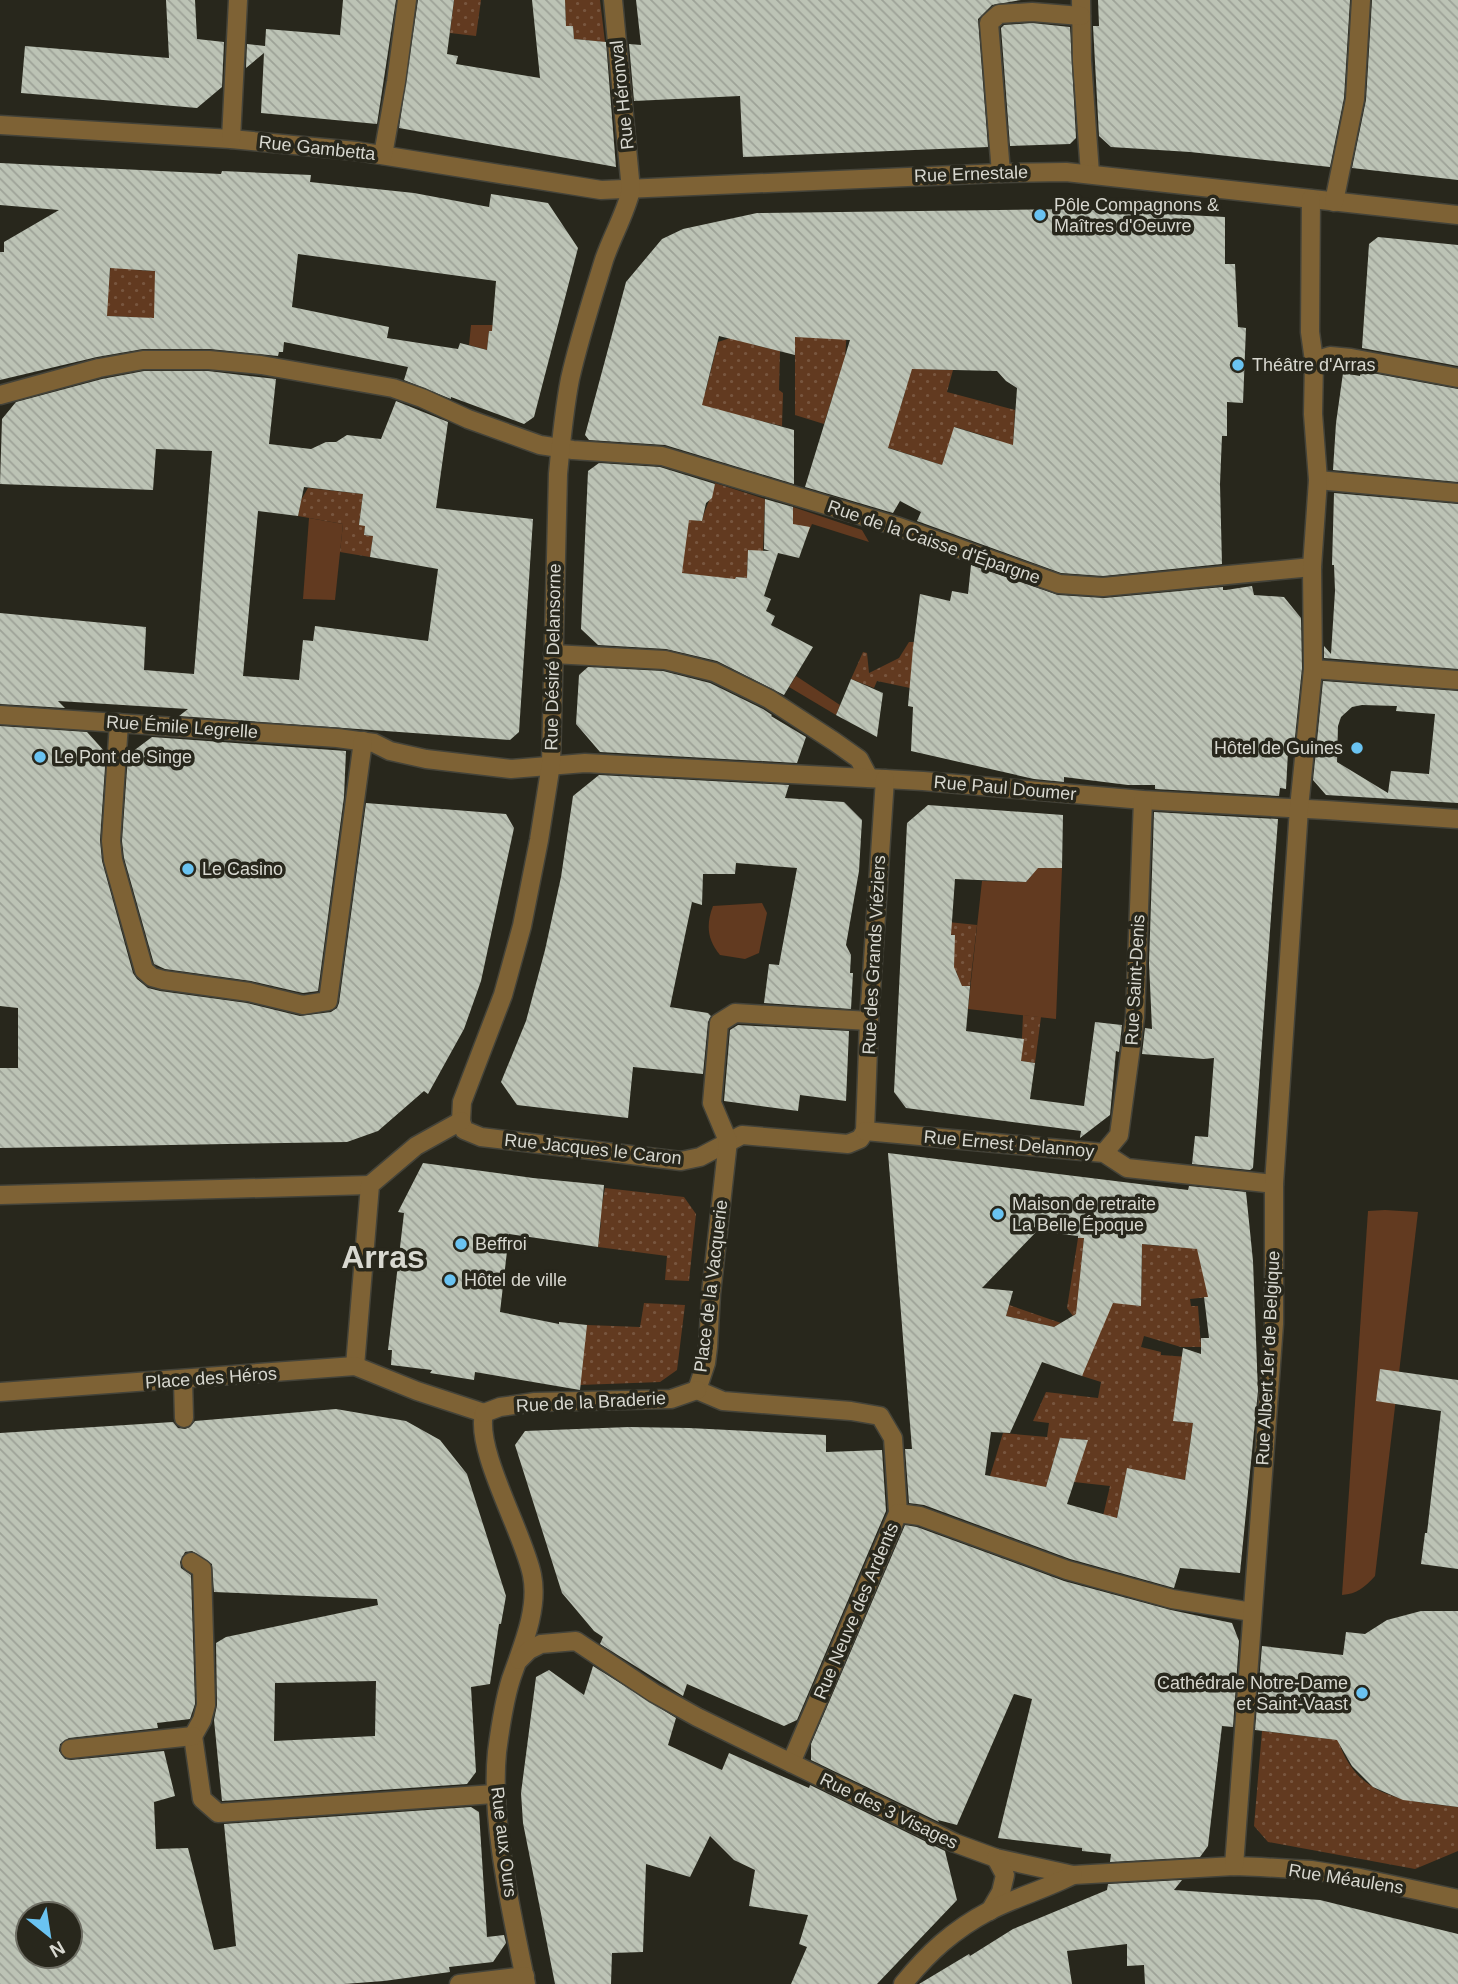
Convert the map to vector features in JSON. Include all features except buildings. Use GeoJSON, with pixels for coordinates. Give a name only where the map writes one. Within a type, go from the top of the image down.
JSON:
{"type":"FeatureCollection","features":[{"type":"Feature","properties":{"kind":"street"},"geometry":{"type":"LineString","coordinates":[[231,139],[238,0]]}},
{"type":"Feature","properties":{"kind":"street"},"geometry":{"type":"LineString","coordinates":[[383,155],[407,0]]}},
{"type":"Feature","properties":{"kind":"street","name":"Rue Héronval"},"geometry":{"type":"LineString","coordinates":[[613,0],[631,190]]}},
{"type":"Feature","properties":{"kind":"street"},"geometry":{"type":"LineString","coordinates":[[1334,202],[1355,99],[1361,0]]}},
{"type":"Feature","properties":{"kind":"street"},"geometry":{"type":"LineString","coordinates":[[1002,173],[989,23],[999,14],[1081,8],[1090,174]]}},
{"type":"Feature","properties":{"kind":"street","name":"Rue Gambetta"},"geometry":{"type":"LineString","coordinates":[[0,125],[231,139],[383,155],[589,189],[631,190]]}},
{"type":"Feature","properties":{"kind":"street","name":"Rue Ernestale"},"geometry":{"type":"LineString","coordinates":[[631,190],[1002,173],[1090,174],[1458,215]]}},
{"type":"Feature","properties":{"kind":"street","name":"Rue Désiré Delansorne"},"geometry":{"type":"LineString","coordinates":[[461,1121],[462,1102],[503,995],[522,926],[539,840],[551,764],[560,449],[571,377],[608,250],[631,190]]}},
{"type":"Feature","properties":{"kind":"street","name":"Rue Albert 1er de Belgique"},"geometry":{"type":"LineString","coordinates":[[1234,1866],[1274,1324],[1275,1184],[1299,808],[1312,669],[1312,567],[1318,480],[1313,414],[1314,361],[1310,332],[1311,199]]}},
{"type":"Feature","properties":{"kind":"street"},"geometry":{"type":"LineString","coordinates":[[1314,361],[1329,356],[1352,358],[1458,378]]}},
{"type":"Feature","properties":{"kind":"street","name":"Rue de la Caisse d'Épargne"},"geometry":{"type":"LineString","coordinates":[[0,395],[99,368],[143,360],[209,360],[290,369],[393,388],[530,442],[560,449],[662,456],[896,526],[1059,584],[1103,587],[1312,567]]}},
{"type":"Feature","properties":{"kind":"street"},"geometry":{"type":"LineString","coordinates":[[1318,480],[1458,493]]}},
{"type":"Feature","properties":{"kind":"street"},"geometry":{"type":"LineString","coordinates":[[553,654],[665,660],[714,672],[769,699],[824,734],[859,759],[877,779]]}},
{"type":"Feature","properties":{"kind":"street"},"geometry":{"type":"LineString","coordinates":[[1312,669],[1458,680]]}},
{"type":"Feature","properties":{"kind":"street","name":"Rue Émile Legrelle"},"geometry":{"type":"LineString","coordinates":[[0,715],[363,741],[426,759],[511,769],[551,764]]}},
{"type":"Feature","properties":{"kind":"street"},"geometry":{"type":"LineString","coordinates":[[120,723],[111,841],[116,872],[144,970],[152,977],[163,980],[249,992],[303,1005],[328,1001],[363,741]]}},
{"type":"Feature","properties":{"kind":"street","name":"Rue Paul Doumer"},"geometry":{"type":"LineString","coordinates":[[551,764],[585,763],[877,779],[1143,800],[1458,819]]}},
{"type":"Feature","properties":{"kind":"street","name":"Rue des Grands Viéziers"},"geometry":{"type":"LineString","coordinates":[[865,1131],[877,779]]}},
{"type":"Feature","properties":{"kind":"street","name":"Rue Saint-Denis"},"geometry":{"type":"LineString","coordinates":[[1104,1153],[1118,1135],[1135,1017],[1143,800]]}},
{"type":"Feature","properties":{"kind":"street"},"geometry":{"type":"LineString","coordinates":[[865,1131],[860,1139],[848,1144],[742,1135],[728,1141],[712,1103],[719,1023],[735,1013],[869,1021]]}},
{"type":"Feature","properties":{"kind":"street"},"geometry":{"type":"LineString","coordinates":[[0,1195],[370,1185],[416,1146],[461,1121]]}},
{"type":"Feature","properties":{"kind":"street","name":"Rue Jacques le Caron"},"geometry":{"type":"LineString","coordinates":[[461,1121],[464,1130],[481,1137],[681,1161],[700,1157],[728,1141]]}},
{"type":"Feature","properties":{"kind":"street","name":"Rue Ernest Delannoy"},"geometry":{"type":"LineString","coordinates":[[865,1131],[1104,1153],[1128,1168],[1275,1184]]}},
{"type":"Feature","properties":{"kind":"street","name":"Place de la Vacquerie"},"geometry":{"type":"LineString","coordinates":[[728,1141],[711,1294],[708,1347],[697,1390],[723,1401],[850,1411],[880,1416]]}},
{"type":"Feature","properties":{"kind":"street"},"geometry":{"type":"LineString","coordinates":[[355,1366],[370,1185]]}},
{"type":"Feature","properties":{"kind":"street","name":"Place des Héros"},"geometry":{"type":"LineString","coordinates":[[0,1392],[355,1366],[416,1391],[484,1413]]}},
{"type":"Feature","properties":{"kind":"street"},"geometry":{"type":"LineString","coordinates":[[183,1380],[184,1418]]}},
{"type":"Feature","properties":{"kind":"street","name":"Rue de la Braderie"},"geometry":{"type":"LineString","coordinates":[[484,1413],[535,1402],[671,1399],[697,1390]]}},
{"type":"Feature","properties":{"kind":"street","name":"Rue aux Ours"},"geometry":{"type":"LineString","coordinates":[[484,1413],[481,1426],[532,1575],[533,1602],[519,1660],[511,1679],[498,1750],[494,1794],[526,1980]]}},
{"type":"Feature","properties":{"kind":"street","name":"Rue Neuve des Ardents"},"geometry":{"type":"LineString","coordinates":[[791,1763],[898,1513],[892,1438],[880,1416]]}},
{"type":"Feature","properties":{"kind":"street"},"geometry":{"type":"LineString","coordinates":[[898,1513],[920,1516],[1067,1570],[1172,1599],[1252,1612]]}},
{"type":"Feature","properties":{"kind":"street"},"geometry":{"type":"LineString","coordinates":[[191,1562],[202,1569],[206,1705],[202,1720],[193,1736],[202,1799],[218,1813],[494,1794]]}},
{"type":"Feature","properties":{"kind":"street","name":"Rue des 3 Visages"},"geometry":{"type":"LineString","coordinates":[[519,1660],[529,1650],[541,1644],[576,1640],[654,1693],[963,1846],[996,1858],[1073,1875],[1234,1866]]}},
{"type":"Feature","properties":{"kind":"street"},"geometry":{"type":"LineString","coordinates":[[69,1749],[193,1736]]}},
{"type":"Feature","properties":{"kind":"street"},"geometry":{"type":"LineString","coordinates":[[990,1911],[1001,1892],[1005,1875],[996,1858]]}},
{"type":"Feature","properties":{"kind":"street","name":"Rue Méaulens"},"geometry":{"type":"LineString","coordinates":[[1234,1866],[1311,1870],[1458,1899]]}},
{"type":"Feature","properties":{"kind":"street"},"geometry":{"type":"LineString","coordinates":[[903,1984],[927,1955],[960,1929],[990,1911],[1073,1875]]}},
{"type":"Feature","properties":{"kind":"street"},"geometry":{"type":"LineString","coordinates":[[459,1984],[526,1980]]}},
{"type":"Feature","properties":{"kind":"shaded area"},"geometry":{"type":"Polygon","coordinates":[[[454,0],[481,0],[476,36],[450,33],[454,0]]]}},
{"type":"Feature","properties":{"kind":"shaded area"},"geometry":{"type":"Polygon","coordinates":[[[565,0],[600,0],[605,42],[574,39],[573,26],[566,26],[565,0]]]}},
{"type":"Feature","properties":{"kind":"shaded area"},"geometry":{"type":"Polygon","coordinates":[[[111,261],[136,270],[169,272],[154,333],[134,317],[106,316],[111,261]]]}},
{"type":"Feature","properties":{"kind":"shaded area"},"geometry":{"type":"Polygon","coordinates":[[[848,311],[845,360],[953,370],[947,392],[1015,410],[1013,445],[1025,457],[992,438],[955,427],[942,465],[883,446],[905,393],[840,373],[824,424],[795,415],[795,337],[848,311]]]}},
{"type":"Feature","properties":{"kind":"shaded area"},"geometry":{"type":"Polygon","coordinates":[[[471,325],[520,325],[517,334],[489,331],[487,350],[469,345],[471,325]]]}},
{"type":"Feature","properties":{"kind":"shaded area"},"geometry":{"type":"Polygon","coordinates":[[[754,330],[754,345],[780,351],[782,426],[697,406],[706,390],[718,342],[754,330]]]}},
{"type":"Feature","properties":{"kind":"shaded area"},"geometry":{"type":"Polygon","coordinates":[[[715,483],[765,499],[763,551],[748,551],[747,578],[736,577],[727,608],[703,576],[682,573],[674,518],[702,521],[715,483]]]}},
{"type":"Feature","properties":{"kind":"shaded area"},"geometry":{"type":"Polygon","coordinates":[[[308,488],[363,494],[359,524],[365,526],[364,535],[373,536],[370,557],[340,552],[343,524],[298,516],[301,500],[308,488]]]}},
{"type":"Feature","properties":{"kind":"shaded area"},"geometry":{"type":"Polygon","coordinates":[[[793,507],[862,530],[869,542],[812,524],[807,535],[786,529],[793,507]]]}},
{"type":"Feature","properties":{"kind":"shaded area"},"geometry":{"type":"Polygon","coordinates":[[[309,518],[343,524],[335,600],[303,599],[309,518]]]}},
{"type":"Feature","properties":{"kind":"shaded area"},"geometry":{"type":"Polygon","coordinates":[[[909,642],[914,642],[910,688],[877,681],[874,688],[851,679],[863,652],[867,653],[869,673],[899,658],[909,642]]]}},
{"type":"Feature","properties":{"kind":"shaded area"},"geometry":{"type":"Polygon","coordinates":[[[796,676],[840,705],[836,715],[789,687],[796,676]]]}},
{"type":"Feature","properties":{"kind":"shaded area"},"geometry":{"type":"Polygon","coordinates":[[[1031,867],[1062,868],[1056,1019],[968,1009],[982,881],[1026,882],[1032,875],[1031,867]]]}},
{"type":"Feature","properties":{"kind":"shaded area"},"geometry":{"type":"Polygon","coordinates":[[[762,903],[767,913],[759,953],[745,959],[720,955],[712,944],[709,932],[713,906],[762,903]]]}},
{"type":"Feature","properties":{"kind":"shaded area"},"geometry":{"type":"Polygon","coordinates":[[[948,922],[977,925],[970,986],[954,986],[958,976],[956,971],[949,970],[955,935],[947,934],[948,922]]]}},
{"type":"Feature","properties":{"kind":"shaded area"},"geometry":{"type":"Polygon","coordinates":[[[1023,1015],[1041,1017],[1035,1063],[1021,1061],[1023,1015]]]}},
{"type":"Feature","properties":{"kind":"shaded area"},"geometry":{"type":"Polygon","coordinates":[[[605,1188],[684,1197],[696,1214],[689,1281],[665,1280],[667,1256],[598,1247],[605,1188]]]}},
{"type":"Feature","properties":{"kind":"shaded area"},"geometry":{"type":"Polygon","coordinates":[[[1368,1211],[1418,1212],[1375,1576],[1360,1589],[1342,1595],[1368,1211]]]}},
{"type":"Feature","properties":{"kind":"shaded area"},"geometry":{"type":"Polygon","coordinates":[[[1160,1237],[1204,1241],[1209,1297],[1190,1299],[1191,1306],[1198,1306],[1201,1347],[1181,1347],[1144,1336],[1141,1347],[1161,1352],[1161,1355],[1188,1357],[1173,1421],[1193,1423],[1185,1480],[1127,1469],[1116,1522],[1103,1516],[1110,1486],[1074,1482],[1087,1440],[1060,1438],[1044,1494],[990,1476],[1003,1433],[1047,1437],[1049,1423],[1033,1421],[1046,1392],[1098,1398],[1101,1382],[1082,1376],[1073,1316],[1067,1308],[1078,1238],[1084,1238],[1079,1289],[1087,1298],[1141,1306],[1142,1244],[1159,1246],[1160,1237]]]}},
{"type":"Feature","properties":{"kind":"shaded area"},"geometry":{"type":"Polygon","coordinates":[[[644,1303],[685,1305],[677,1370],[660,1382],[580,1385],[587,1325],[640,1327],[644,1303]]]}},
{"type":"Feature","properties":{"kind":"shaded area"},"geometry":{"type":"Polygon","coordinates":[[[1009,1305],[1061,1323],[1054,1327],[1006,1316],[1009,1305]]]}},
{"type":"Feature","properties":{"kind":"shaded area"},"geometry":{"type":"Polygon","coordinates":[[[1262,1731],[1338,1740],[1346,1760],[1357,1775],[1371,1786],[1402,1799],[1458,1807],[1458,1851],[1415,1869],[1268,1842],[1254,1826],[1262,1731]]]}},
{"type":"Feature","properties":{"kind":"place","name":"Pôle Compagnons & Maîtres d'Oeuvre"},"geometry":{"type":"Point","coordinates":[1040,215]}},
{"type":"Feature","properties":{"kind":"place","name":"Théâtre d'Arras"},"geometry":{"type":"Point","coordinates":[1238,365]}},
{"type":"Feature","properties":{"kind":"place","name":"Hôtel de Guines"},"geometry":{"type":"Point","coordinates":[1357,748]}},
{"type":"Feature","properties":{"kind":"place","name":"Le Pont de Singe"},"geometry":{"type":"Point","coordinates":[40,757]}},
{"type":"Feature","properties":{"kind":"place","name":"Le Casino"},"geometry":{"type":"Point","coordinates":[188,869]}},
{"type":"Feature","properties":{"kind":"place","name":"Maison de retraite La Belle Époque"},"geometry":{"type":"Point","coordinates":[998,1214]}},
{"type":"Feature","properties":{"kind":"place","name":"Beffroi"},"geometry":{"type":"Point","coordinates":[461,1244]}},
{"type":"Feature","properties":{"kind":"place","name":"Hôtel de ville"},"geometry":{"type":"Point","coordinates":[450,1280]}},
{"type":"Feature","properties":{"kind":"place","name":"Cathédrale Notre-Dame et Saint-Vaast"},"geometry":{"type":"Point","coordinates":[1362,1693]}},
{"type":"Feature","properties":{"kind":"district","name":"Arras"},"geometry":{"type":"Point","coordinates":[383,1257]}}]}
